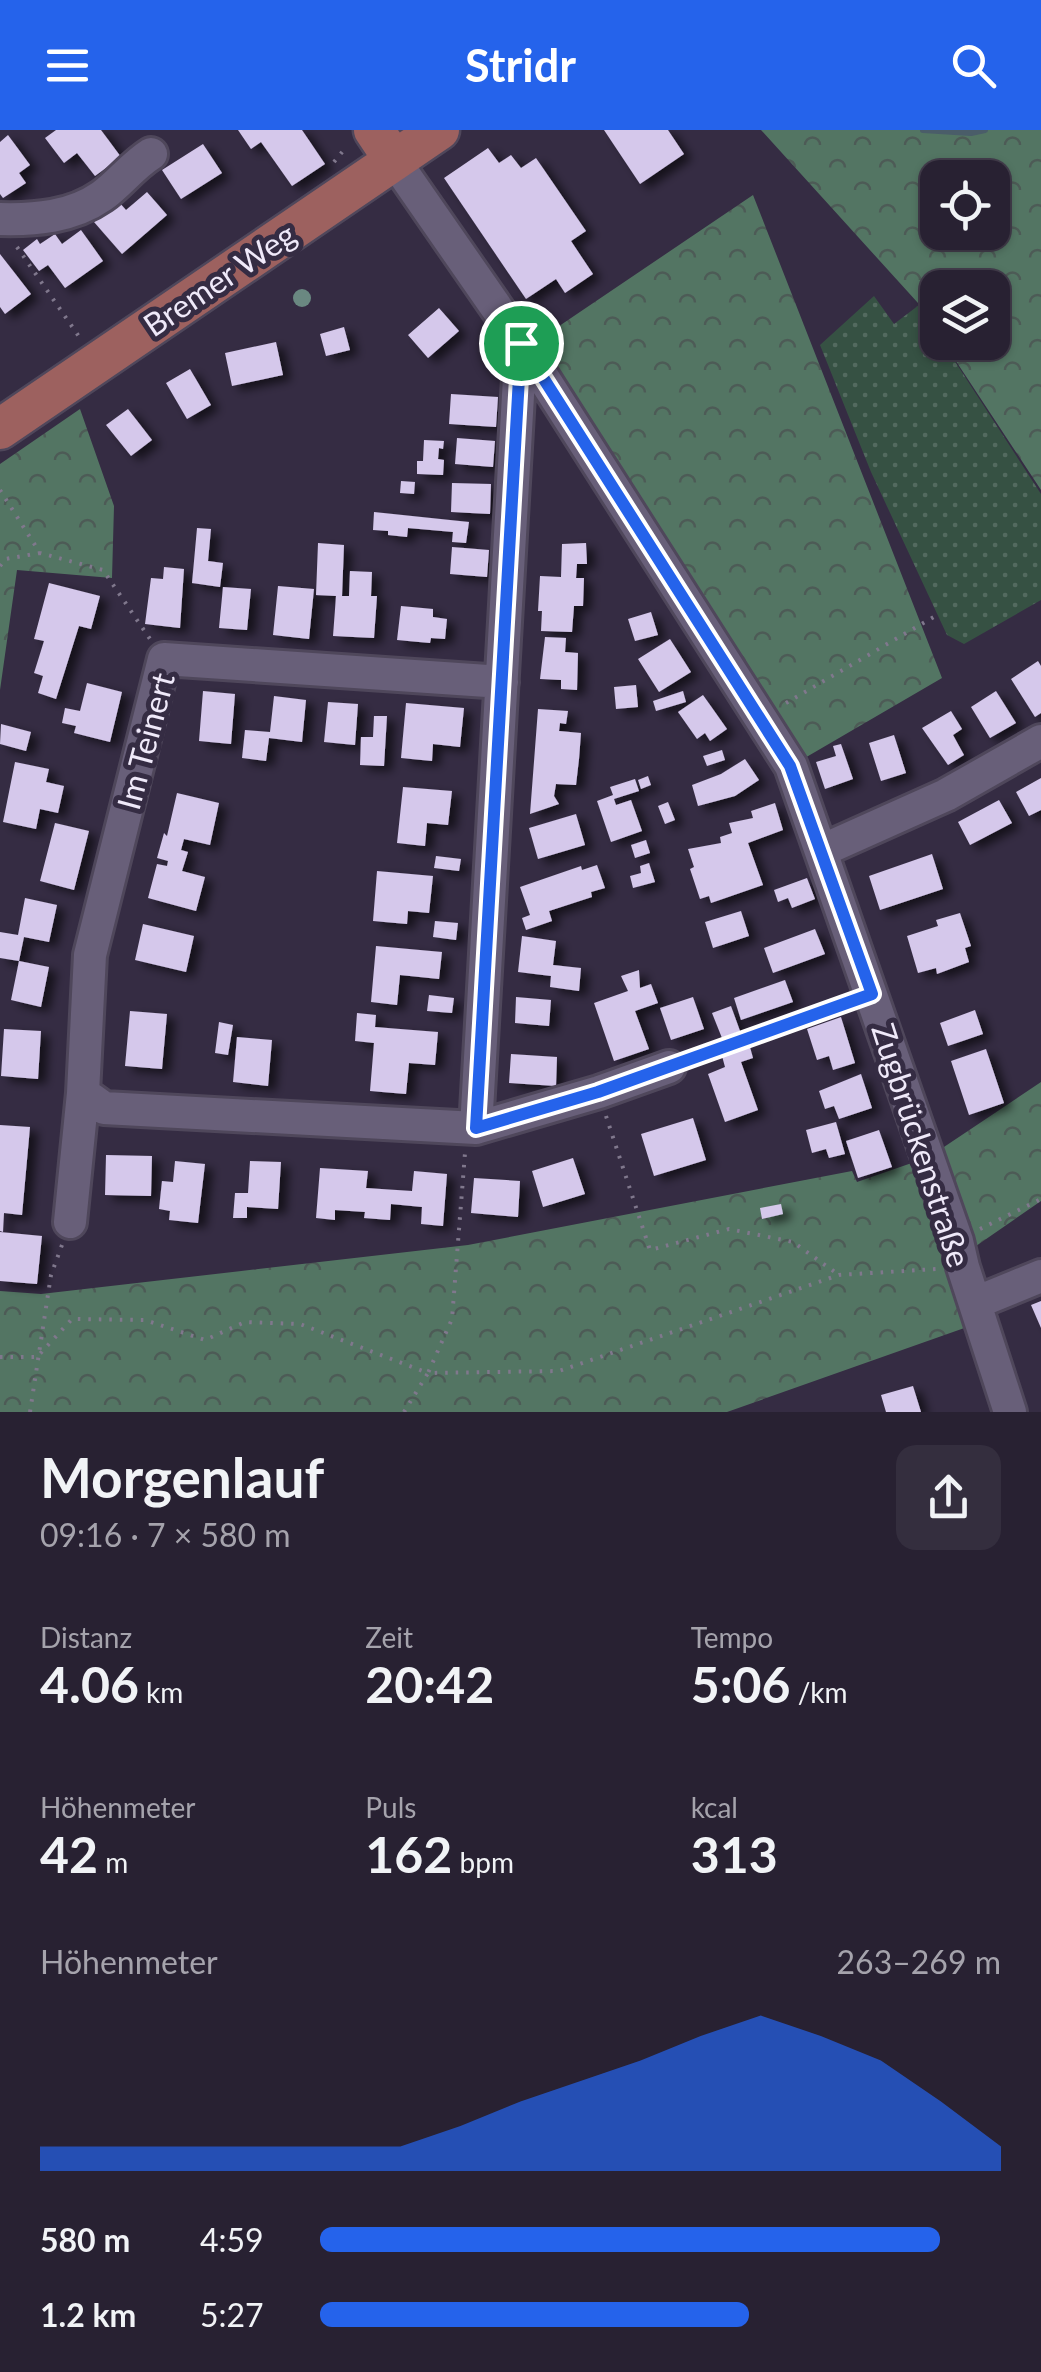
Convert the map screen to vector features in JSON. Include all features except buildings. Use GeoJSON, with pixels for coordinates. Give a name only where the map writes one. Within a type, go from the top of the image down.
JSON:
{"type":"FeatureCollection","features":[{"type":"Feature","properties":{"kind":"main road","name":"Bremer Weg"},"geometry":{"type":"LineString","coordinates":[[0,429],[384,145],[438,130]]}},
{"type":"Feature","properties":{"kind":"street","name":"Zugbrückenstraße"},"geometry":{"type":"LineString","coordinates":[[384,145],[521,343],[790,766],[872,994],[1010,1412]]}},
{"type":"Feature","properties":{"kind":"street"},"geometry":{"type":"LineString","coordinates":[[5,229],[85,206],[104,196],[130,168],[151,154]]}},
{"type":"Feature","properties":{"kind":"street"},"geometry":{"type":"LineString","coordinates":[[471,1128],[521,343]]}},
{"type":"Feature","properties":{"kind":"street","name":"Im Teinert"},"geometry":{"type":"LineString","coordinates":[[70,1222],[83,1093],[90,955],[164,659],[502,682]]}},
{"type":"Feature","properties":{"kind":"street"},"geometry":{"type":"LineString","coordinates":[[821,851],[946,795],[1041,741]]}},
{"type":"Feature","properties":{"kind":"street"},"geometry":{"type":"LineString","coordinates":[[83,1093],[104,1108],[471,1128],[669,1067]]}},
{"type":"Feature","properties":{"kind":"street","name":"Zugbrückenstraße"},"geometry":{"type":"LineString","coordinates":[[975,1303],[1041,1276]]}},
{"type":"Feature","properties":{"kind":"path"},"geometry":{"type":"LineString","coordinates":[[5,229],[82,341]]}},
{"type":"Feature","properties":{"kind":"path"},"geometry":{"type":"LineString","coordinates":[[0,490],[40,553]]}},
{"type":"Feature","properties":{"kind":"path"},"geometry":{"type":"LineString","coordinates":[[0,566],[5,560],[40,553],[103,570],[164,659]]}},
{"type":"Feature","properties":{"kind":"path"},"geometry":{"type":"LineString","coordinates":[[760,718],[937,615]]}},
{"type":"Feature","properties":{"kind":"path"},"geometry":{"type":"LineString","coordinates":[[669,1067],[872,994]]}},
{"type":"Feature","properties":{"kind":"path"},"geometry":{"type":"LineString","coordinates":[[598,1092],[650,1250],[730,1229],[794,1242],[839,1275]]}},
{"type":"Feature","properties":{"kind":"path"},"geometry":{"type":"LineString","coordinates":[[404,1412],[428,1373],[452,1319],[471,1128]]}},
{"type":"Feature","properties":{"kind":"path"},"geometry":{"type":"LineString","coordinates":[[0,1357],[37,1358],[72,1320],[145,1320],[206,1340],[245,1322],[300,1324],[428,1373],[559,1371],[839,1275],[960,1254],[1041,1198]]}},
{"type":"Feature","properties":{"kind":"path"},"geometry":{"type":"LineString","coordinates":[[30,1412],[51,1275]]}},
{"type":"Feature","properties":{"kind":"green space"},"geometry":{"type":"Polygon","coordinates":[[[761,130],[1041,130],[1041,490],[955,360],[1010,360],[1010,270],[920,270],[920,306],[761,130]]]}},
{"type":"Feature","properties":{"kind":"green space"},"geometry":{"type":"Polygon","coordinates":[[[753,195],[942,678],[791,766],[537,341],[753,195]]]}},
{"type":"Feature","properties":{"kind":"green space"},"geometry":{"type":"Polygon","coordinates":[[[874,296],[894,324],[919,305],[920,360],[954,360],[1041,494],[1041,600],[964,644],[947,635],[871,472],[820,345],[874,296]]]}},
{"type":"Feature","properties":{"kind":"green space"},"geometry":{"type":"Polygon","coordinates":[[[80,409],[114,506],[112,578],[17,570],[0,690],[0,464],[80,409]]]}},
{"type":"Feature","properties":{"kind":"green space"},"geometry":{"type":"Polygon","coordinates":[[[1041,1082],[1041,1201],[963,1255],[987,1320],[727,1412],[0,1412],[0,1291],[41,1294],[468,1245],[852,1171],[857,1182],[929,1157],[1041,1082]]]}},
{"type":"Feature","properties":{"kind":"waterway"},"geometry":{"type":"LineString","coordinates":[[923,130],[985,130]]}},
{"type":"Feature","properties":{"kind":"route"},"geometry":{"type":"LineString","coordinates":[[521,343],[790,766],[872,994],[598,1092],[476,1128],[502,682],[521,343]]}}]}
